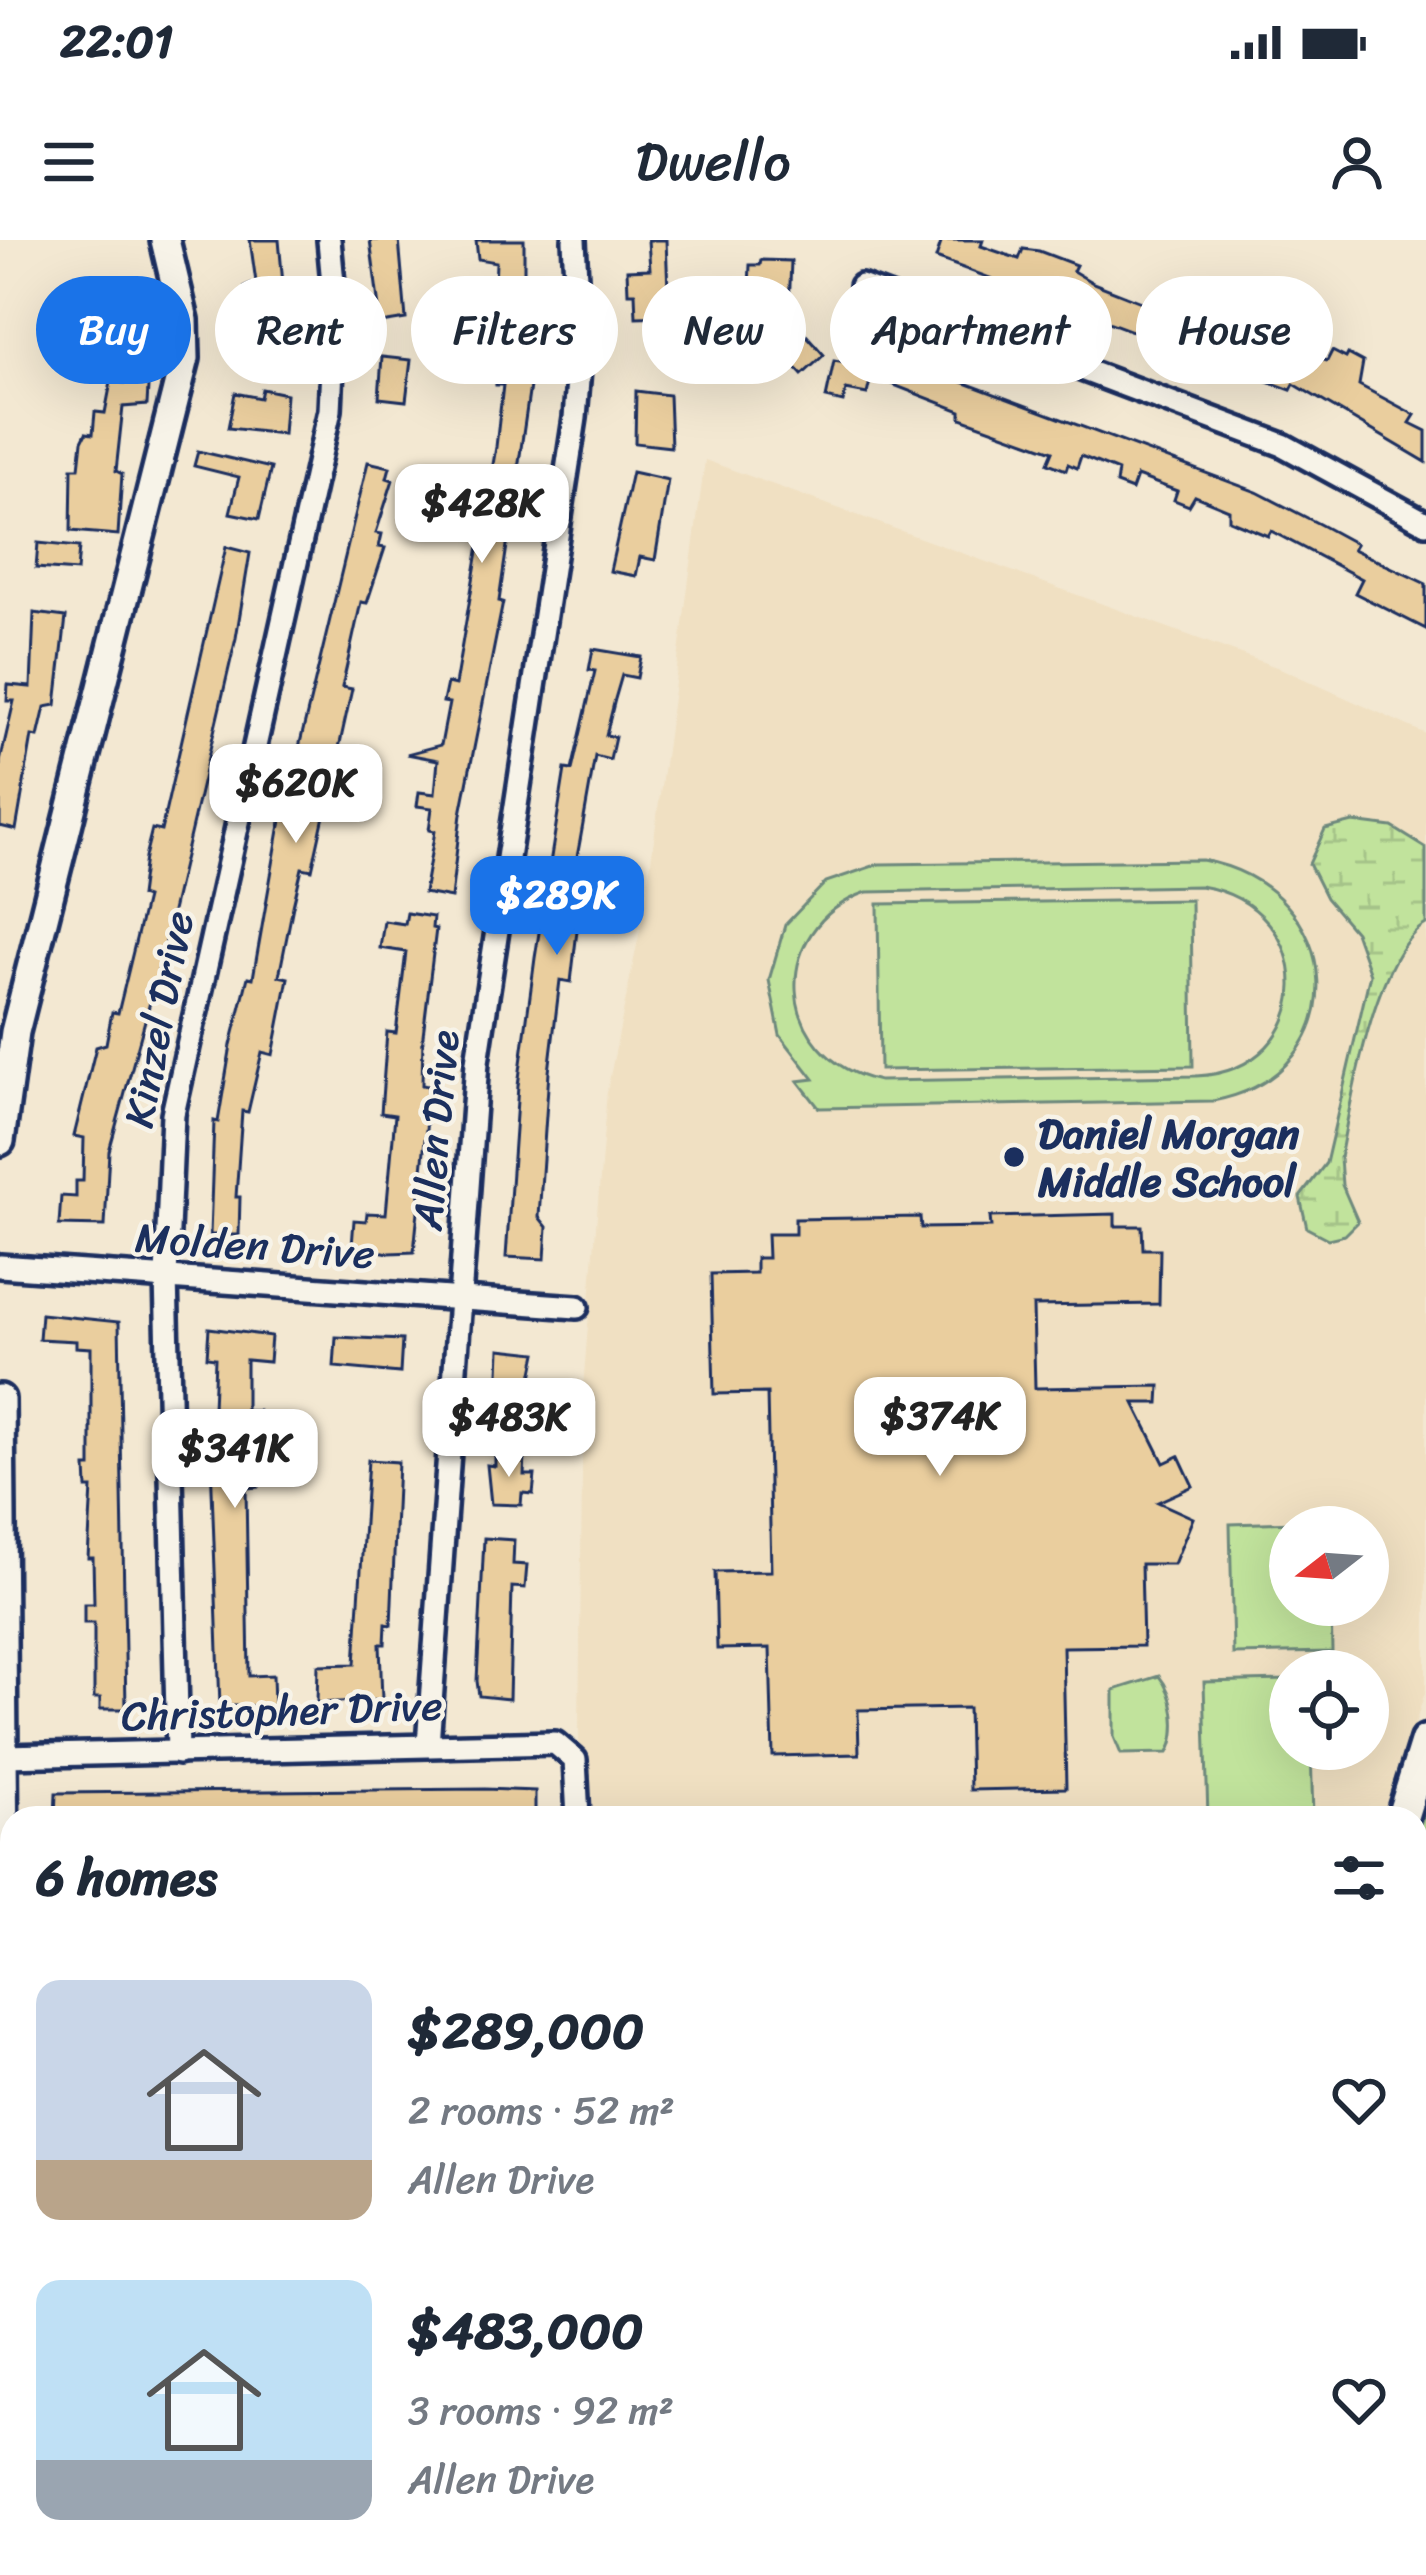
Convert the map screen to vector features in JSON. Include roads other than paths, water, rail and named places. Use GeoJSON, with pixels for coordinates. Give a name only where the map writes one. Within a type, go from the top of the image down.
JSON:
{"type":"FeatureCollection","features":[{"type":"Feature","properties":{"kind":"main road"},"geometry":{"type":"LineString","coordinates":[[1406,1806],[1426,1741]]}},
{"type":"Feature","properties":{"kind":"street"},"geometry":{"type":"LineString","coordinates":[[0,1141],[8,1032],[185,358],[184,320],[165,240]]}},
{"type":"Feature","properties":{"kind":"street","name":"Kinzel Drive"},"geometry":{"type":"LineString","coordinates":[[178,1753],[166,1277],[179,1076],[330,410],[335,304],[328,240]]}},
{"type":"Feature","properties":{"kind":"street","name":"Allen Drive"},"geometry":{"type":"LineString","coordinates":[[428,1745],[477,1062],[575,418],[580,356],[574,240]]}},
{"type":"Feature","properties":{"kind":"street"},"geometry":{"type":"LineString","coordinates":[[1112,381],[1283,445],[1426,523]]}},
{"type":"Feature","properties":{"kind":"street","name":"Molden Drive"},"geometry":{"type":"LineString","coordinates":[[0,1266],[577,1307]]}},
{"type":"Feature","properties":{"kind":"street"},"geometry":{"type":"LineString","coordinates":[[0,1399],[4,1806]]}},
{"type":"Feature","properties":{"kind":"street","name":"Christopher Drive"},"geometry":{"type":"LineString","coordinates":[[5,1756],[561,1745],[575,1760],[578,1806]]}},
{"type":"Feature","properties":{"kind":"place","name":"Daniel Morgan Middle School"},"geometry":{"type":"Point","coordinates":[1014,1157]}}]}
